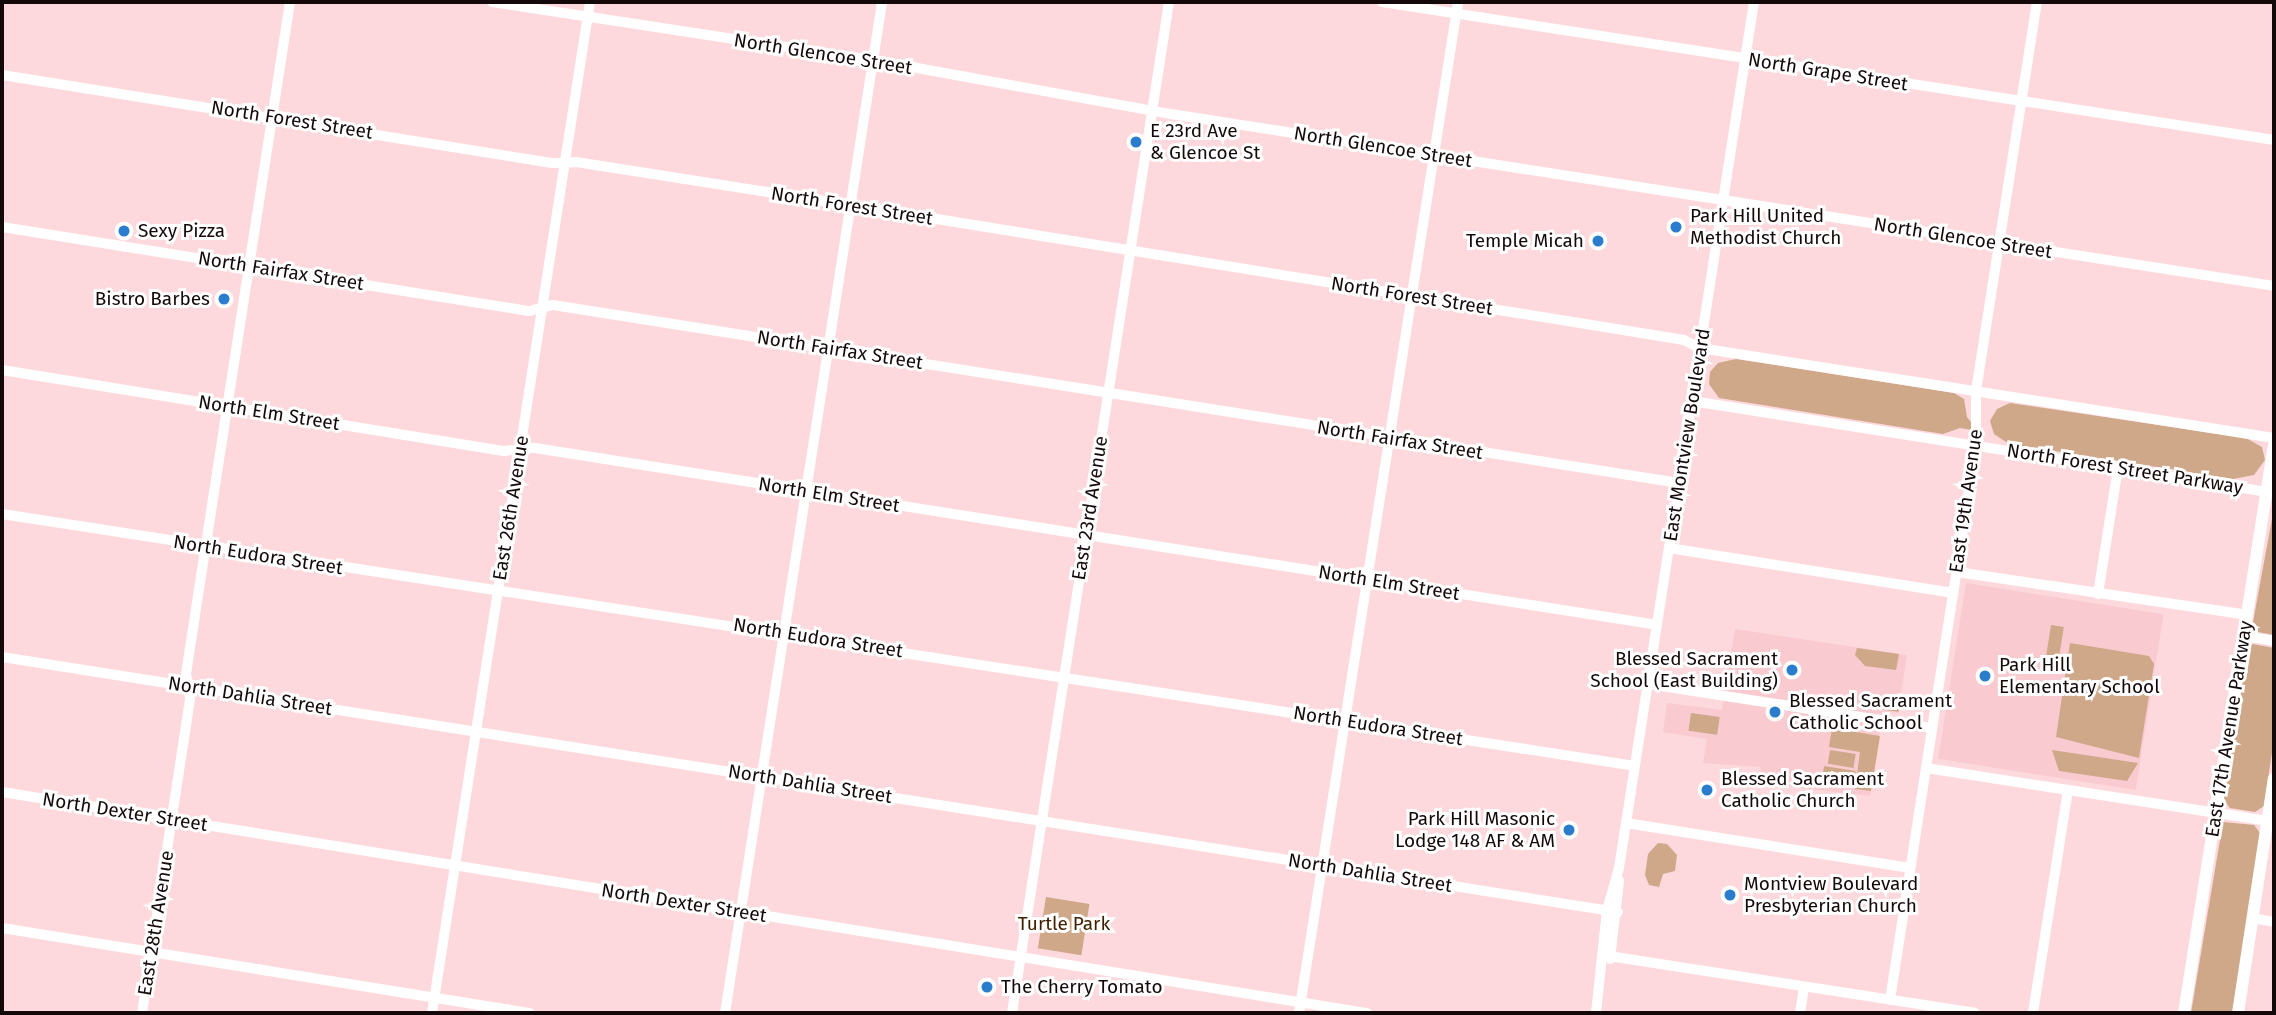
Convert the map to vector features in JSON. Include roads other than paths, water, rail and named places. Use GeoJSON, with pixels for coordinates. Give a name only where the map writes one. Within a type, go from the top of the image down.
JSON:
{"type":"FeatureCollection","features":[{"type":"Feature","properties":{"kind":"main road","name":"East 17th Avenue Parkway"},"geometry":{"type":"LineString","coordinates":[[2184,1013],[2247,615],[2271,492],[2274,444]]}},
{"type":"Feature","properties":{"kind":"main road"},"geometry":{"type":"LineString","coordinates":[[2238,1013],[2274,780]]}},
{"type":"Feature","properties":{"kind":"street","name":"East 28th Avenue"},"geometry":{"type":"LineString","coordinates":[[142,1013],[172,819],[189,686],[186,674],[290,2]]}},
{"type":"Feature","properties":{"kind":"street","name":"North Glencoe Street"},"geometry":{"type":"LineString","coordinates":[[492,2],[873,60],[1153,110],[1434,155],[2274,286]]}},
{"type":"Feature","properties":{"kind":"street","name":"East 26th Avenue"},"geometry":{"type":"LineString","coordinates":[[432,1013],[590,2]]}},
{"type":"Feature","properties":{"kind":"street"},"geometry":{"type":"LineString","coordinates":[[725,1013],[882,2]]}},
{"type":"Feature","properties":{"kind":"street","name":"East 23rd Avenue"},"geometry":{"type":"LineString","coordinates":[[1012,1013],[1169,2]]}},
{"type":"Feature","properties":{"kind":"street","name":"North Grape Street"},"geometry":{"type":"LineString","coordinates":[[1382,2],[2021,103],[2274,140]]}},
{"type":"Feature","properties":{"kind":"street"},"geometry":{"type":"LineString","coordinates":[[1300,1008],[1458,2]]}},
{"type":"Feature","properties":{"kind":"street","name":"East Montview Boulevard"},"geometry":{"type":"LineString","coordinates":[[1596,1013],[1754,2]]}},
{"type":"Feature","properties":{"kind":"street","name":"East 19th Avenue"},"geometry":{"type":"LineString","coordinates":[[1890,1000],[1976,446],[1976,391],[2037,2]]}},
{"type":"Feature","properties":{"kind":"street","name":"North Forest Street"},"geometry":{"type":"LineString","coordinates":[[2,75],[850,205],[1130,252],[1412,295],[1685,340],[1700,348]]}},
{"type":"Feature","properties":{"kind":"street","name":"North Fairfax Street"},"geometry":{"type":"LineString","coordinates":[[2,227],[529,311],[552,306],[828,348],[1679,483]]}},
{"type":"Feature","properties":{"kind":"street"},"geometry":{"type":"LineString","coordinates":[[1700,348],[2274,438]]}},
{"type":"Feature","properties":{"kind":"street","name":"North Elm Street"},"geometry":{"type":"LineString","coordinates":[[2,370],[504,450],[520,449],[805,492],[1657,625]]}},
{"type":"Feature","properties":{"kind":"street","name":"North Forest Street Parkway"},"geometry":{"type":"LineString","coordinates":[[1692,401],[2271,492]]}},
{"type":"Feature","properties":{"kind":"street"},"geometry":{"type":"LineString","coordinates":[[2098,594],[2118,468]]}},
{"type":"Feature","properties":{"kind":"street","name":"North Eudora Street"},"geometry":{"type":"LineString","coordinates":[[2,514],[206,547],[784,632],[1634,766]]}},
{"type":"Feature","properties":{"kind":"street"},"geometry":{"type":"LineString","coordinates":[[1669,548],[1953,593]]}},
{"type":"Feature","properties":{"kind":"street"},"geometry":{"type":"LineString","coordinates":[[1957,572],[2247,615]]}},
{"type":"Feature","properties":{"kind":"street"},"geometry":{"type":"LineString","coordinates":[[2244,636],[2274,641]]}},
{"type":"Feature","properties":{"kind":"street","name":"North Dahlia Street"},"geometry":{"type":"LineString","coordinates":[[2,657],[1613,911]]}},
{"type":"Feature","properties":{"kind":"street"},"geometry":{"type":"LineString","coordinates":[[1648,684],[1932,728]]}},
{"type":"Feature","properties":{"kind":"street"},"geometry":{"type":"LineString","coordinates":[[1926,768],[2267,821]]}},
{"type":"Feature","properties":{"kind":"street"},"geometry":{"type":"LineString","coordinates":[[2033,1013],[2068,790]]}},
{"type":"Feature","properties":{"kind":"street","name":"North Dexter Street"},"geometry":{"type":"LineString","coordinates":[[2,792],[1020,957],[1300,1008],[1367,1013]]}},
{"type":"Feature","properties":{"kind":"street"},"geometry":{"type":"LineString","coordinates":[[1626,823],[1910,868]]}},
{"type":"Feature","properties":{"kind":"street"},"geometry":{"type":"LineString","coordinates":[[2252,918],[2274,922]]}},
{"type":"Feature","properties":{"kind":"street"},"geometry":{"type":"LineString","coordinates":[[2,928],[530,1013]]}},
{"type":"Feature","properties":{"kind":"street"},"geometry":{"type":"LineString","coordinates":[[1606,955],[1975,1013]]}},
{"type":"Feature","properties":{"kind":"street"},"geometry":{"type":"LineString","coordinates":[[1800,1013],[1804,987]]}},
{"type":"Feature","properties":{"kind":"place","name":"E 23rd Ave & Glencoe St"},"geometry":{"type":"Point","coordinates":[1136,142]}},
{"type":"Feature","properties":{"kind":"place","name":"Park Hill United Methodist Church"},"geometry":{"type":"Point","coordinates":[1676,227]}},
{"type":"Feature","properties":{"kind":"place","name":"Sexy Pizza"},"geometry":{"type":"Point","coordinates":[124,231]}},
{"type":"Feature","properties":{"kind":"place","name":"Temple Micah"},"geometry":{"type":"Point","coordinates":[1598,241]}},
{"type":"Feature","properties":{"kind":"place","name":"Bistro Barbes"},"geometry":{"type":"Point","coordinates":[224,299]}},
{"type":"Feature","properties":{"kind":"place","name":"Blessed Sacrament School (East Building)"},"geometry":{"type":"Point","coordinates":[1792,670]}},
{"type":"Feature","properties":{"kind":"place","name":"Park Hill Elementary School"},"geometry":{"type":"Point","coordinates":[1985,676]}},
{"type":"Feature","properties":{"kind":"place","name":"Blessed Sacrament Catholic School"},"geometry":{"type":"Point","coordinates":[1775,712]}},
{"type":"Feature","properties":{"kind":"place","name":"Blessed Sacrament Catholic Church"},"geometry":{"type":"Point","coordinates":[1707,790]}},
{"type":"Feature","properties":{"kind":"place","name":"Park Hill Masonic Lodge 148 AF & AM"},"geometry":{"type":"Point","coordinates":[1569,830]}},
{"type":"Feature","properties":{"kind":"place","name":"Montview Boulevard Presbyterian Church"},"geometry":{"type":"Point","coordinates":[1730,895]}},
{"type":"Feature","properties":{"kind":"place","name":"The Cherry Tomato"},"geometry":{"type":"Point","coordinates":[987,987]}},
{"type":"Feature","properties":{"kind":"park label","name":"Turtle Park"},"geometry":{"type":"Point","coordinates":[1064,924]}}]}
